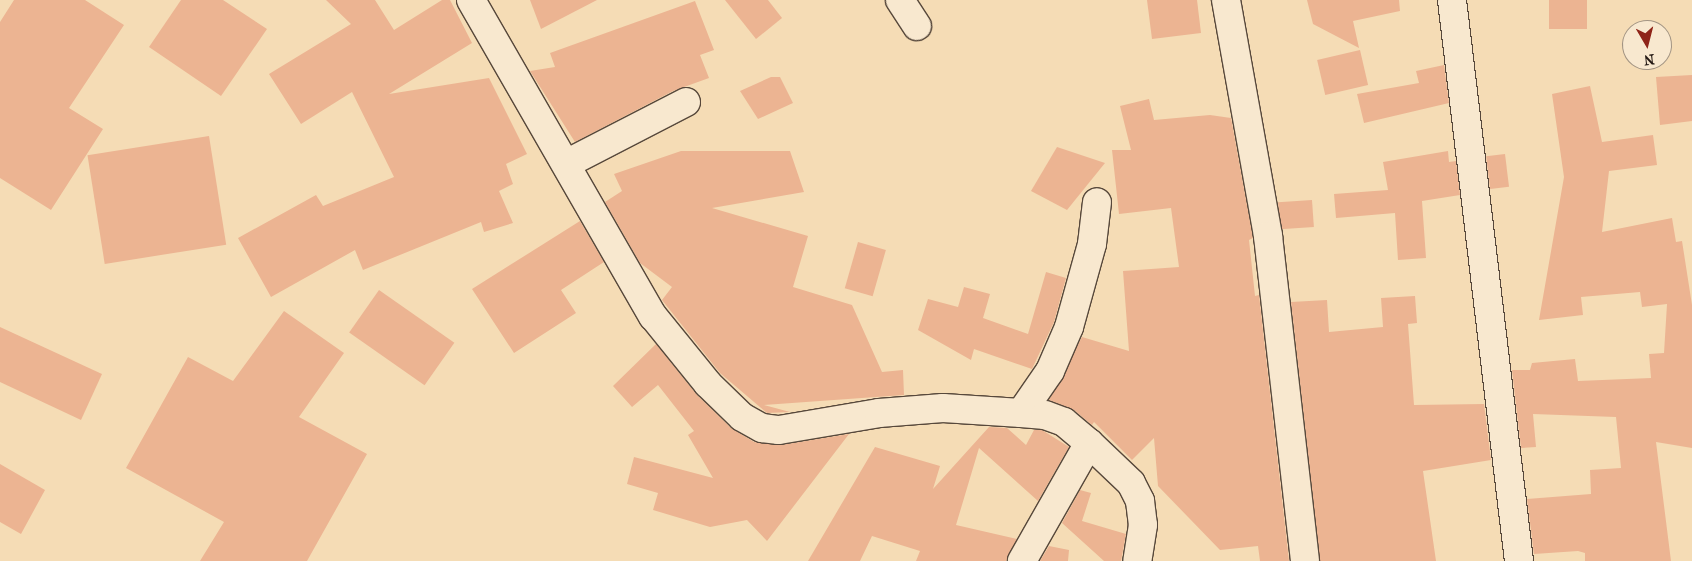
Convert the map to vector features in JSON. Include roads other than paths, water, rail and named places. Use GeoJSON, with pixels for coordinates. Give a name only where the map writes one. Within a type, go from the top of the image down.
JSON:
{"type":"FeatureCollection","features":[{"type":"Feature","properties":{"kind":"street"},"geometry":{"type":"LineString","coordinates":[[471,0],[653,316],[708,384],[742,417],[762,428],[779,430],[879,413],[943,408],[1045,415],[1064,422],[1131,483],[1140,501],[1143,525],[1137,561]]}},
{"type":"Feature","properties":{"kind":"street"},"geometry":{"type":"LineString","coordinates":[[900,0],[917,26]]}},
{"type":"Feature","properties":{"kind":"street"},"geometry":{"type":"LineString","coordinates":[[1226,0],[1268,236],[1305,561]]}},
{"type":"Feature","properties":{"kind":"street"},"geometry":{"type":"LineString","coordinates":[[1452,0],[1519,561]]}},
{"type":"Feature","properties":{"kind":"street"},"geometry":{"type":"LineString","coordinates":[[566,164],[686,102]]}},
{"type":"Feature","properties":{"kind":"street"},"geometry":{"type":"LineString","coordinates":[[1021,413],[1050,371],[1070,328],[1092,244],[1097,202]]}},
{"type":"Feature","properties":{"kind":"street"},"geometry":{"type":"LineString","coordinates":[[1022,561],[1089,443]]}}]}
